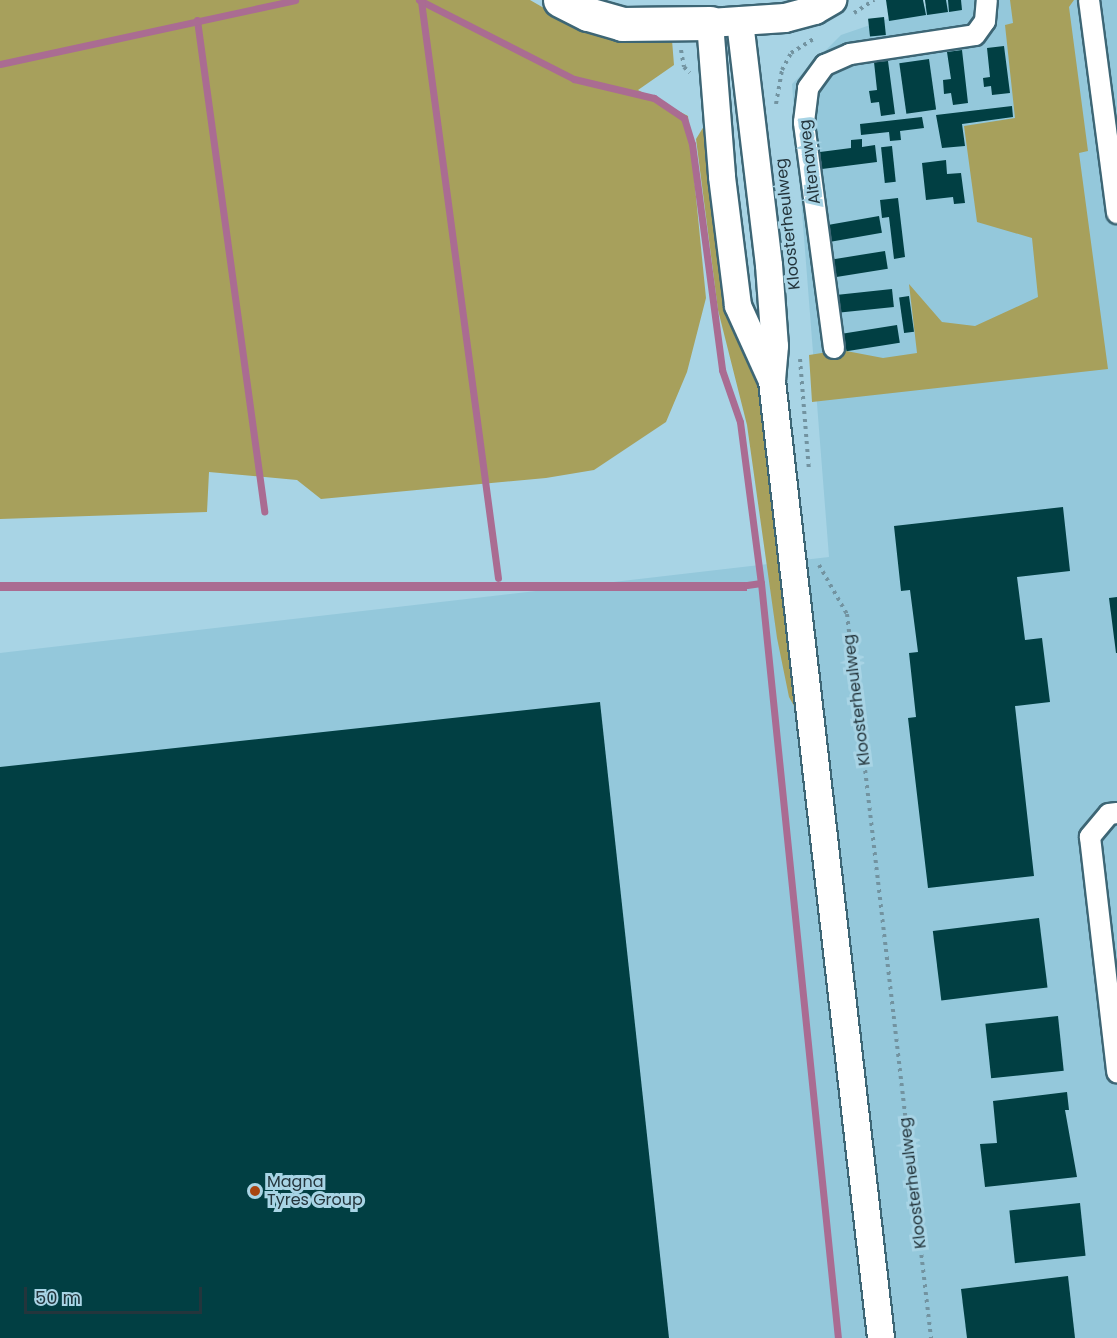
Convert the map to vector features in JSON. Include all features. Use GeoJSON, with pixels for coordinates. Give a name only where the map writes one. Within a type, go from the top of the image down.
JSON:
{"type":"FeatureCollection","features":[{"type":"Feature","properties":{"kind":"highway"},"geometry":{"type":"LineString","coordinates":[[560,0],[588,14],[621,24],[726,9]]}},
{"type":"Feature","properties":{"kind":"main road"},"geometry":{"type":"LineString","coordinates":[[726,9],[795,15],[832,0]]}},
{"type":"Feature","properties":{"kind":"street","name":"Altenaweg"},"geometry":{"type":"LineString","coordinates":[[834,348],[804,122],[808,88],[825,65],[850,54],[975,35],[985,21],[987,0]]}},
{"type":"Feature","properties":{"kind":"street"},"geometry":{"type":"LineString","coordinates":[[1089,0],[1117,213]]}},
{"type":"Feature","properties":{"kind":"street","name":"Kloosterheulweg"},"geometry":{"type":"LineString","coordinates":[[726,9],[722,177],[738,306],[772,381]]}},
{"type":"Feature","properties":{"kind":"street","name":"Kloosterheulweg"},"geometry":{"type":"LineString","coordinates":[[726,9],[769,265],[775,346],[772,381],[881,1338]]}},
{"type":"Feature","properties":{"kind":"street"},"geometry":{"type":"LineString","coordinates":[[1117,813],[1109,814],[1090,837],[1117,1072]]}},
{"type":"Feature","properties":{"kind":"path"},"geometry":{"type":"LineString","coordinates":[[775,109],[782,70],[791,53]]}},
{"type":"Feature","properties":{"kind":"path"},"geometry":{"type":"LineString","coordinates":[[800,351],[810,479]]}},
{"type":"Feature","properties":{"kind":"path","name":"Kloosterheulweg"},"geometry":{"type":"LineString","coordinates":[[817,561],[847,614],[932,1338]]}},
{"type":"Feature","properties":{"kind":"shaded area"},"geometry":{"type":"Polygon","coordinates":[[[0,0],[530,0],[570,23],[672,40],[674,65],[638,90],[688,116],[706,298],[687,372],[666,422],[594,470],[546,478],[321,499],[297,480],[209,472],[207,512],[0,519],[0,0]]]}},
{"type":"Feature","properties":{"kind":"shaded area"},"geometry":{"type":"Polygon","coordinates":[[[943,0],[1117,0],[1117,1338],[0,1338],[0,653],[829,557],[792,84],[841,35],[943,0]]]}},
{"type":"Feature","properties":{"kind":"shaded area"},"geometry":{"type":"Polygon","coordinates":[[[1010,0],[1074,0],[1069,7],[1088,151],[1079,153],[1108,369],[812,402],[809,355],[841,350],[883,358],[917,353],[909,284],[942,322],[975,326],[1038,297],[1032,238],[977,222],[964,126],[1015,118],[1005,25],[1013,23],[1010,0]]]}},
{"type":"Feature","properties":{"kind":"shaded area"},"geometry":{"type":"Polygon","coordinates":[[[709,118],[727,303],[766,402],[802,720],[789,697],[777,638],[747,425],[718,310],[696,139],[709,118]]]}},
{"type":"Feature","properties":{"kind":"shaded area"},"geometry":{"type":"Polygon","coordinates":[[[0,582],[747,582],[747,591],[0,591],[0,582]]]}},
{"type":"Feature","properties":{"kind":"building"},"geometry":{"type":"Polygon","coordinates":[[[886,0],[923,0],[926,15],[889,21],[886,0]]]}},
{"type":"Feature","properties":{"kind":"building"},"geometry":{"type":"Polygon","coordinates":[[[925,0],[946,0],[948,12],[927,15],[925,0]]]}},
{"type":"Feature","properties":{"kind":"building"},"geometry":{"type":"Polygon","coordinates":[[[948,0],[961,0],[962,10],[949,12],[948,0]]]}},
{"type":"Feature","properties":{"kind":"building"},"geometry":{"type":"Polygon","coordinates":[[[884,17],[886,35],[870,37],[868,19],[884,17]]]}},
{"type":"Feature","properties":{"kind":"building"},"geometry":{"type":"Polygon","coordinates":[[[1004,46],[1010,93],[992,95],[991,86],[984,87],[983,78],[990,77],[987,48],[1004,46]]]}},
{"type":"Feature","properties":{"kind":"building"},"geometry":{"type":"Polygon","coordinates":[[[962,50],[968,103],[953,105],[951,93],[944,94],[943,80],[951,79],[947,52],[962,50]]]}},
{"type":"Feature","properties":{"kind":"building"},"geometry":{"type":"Polygon","coordinates":[[[929,59],[936,110],[906,114],[899,63],[929,59]]]}},
{"type":"Feature","properties":{"kind":"building"},"geometry":{"type":"Polygon","coordinates":[[[888,61],[895,114],[881,116],[879,102],[871,103],[869,91],[877,90],[874,62],[888,61]]]}},
{"type":"Feature","properties":{"kind":"building"},"geometry":{"type":"Polygon","coordinates":[[[1012,106],[1013,117],[962,124],[965,146],[942,148],[936,115],[1012,106]]]}},
{"type":"Feature","properties":{"kind":"building"},"geometry":{"type":"Polygon","coordinates":[[[922,117],[924,128],[900,131],[901,140],[890,141],[889,132],[861,135],[860,124],[922,117]]]}},
{"type":"Feature","properties":{"kind":"building"},"geometry":{"type":"Polygon","coordinates":[[[862,139],[862,147],[875,145],[877,162],[822,169],[820,152],[851,148],[851,140],[862,139]]]}},
{"type":"Feature","properties":{"kind":"building"},"geometry":{"type":"Polygon","coordinates":[[[892,146],[896,182],[885,183],[881,147],[892,146]]]}},
{"type":"Feature","properties":{"kind":"building"},"geometry":{"type":"Polygon","coordinates":[[[946,160],[947,174],[961,173],[965,203],[954,204],[953,197],[926,200],[922,163],[946,160]]]}},
{"type":"Feature","properties":{"kind":"building"},"geometry":{"type":"Polygon","coordinates":[[[898,198],[905,257],[894,259],[889,217],[882,218],[880,200],[898,198]]]}},
{"type":"Feature","properties":{"kind":"building"},"geometry":{"type":"Polygon","coordinates":[[[879,216],[882,233],[831,242],[828,225],[879,216]]]}},
{"type":"Feature","properties":{"kind":"building"},"geometry":{"type":"Polygon","coordinates":[[[885,251],[888,269],[836,277],[834,259],[885,251]]]}},
{"type":"Feature","properties":{"kind":"building"},"geometry":{"type":"Polygon","coordinates":[[[892,289],[894,307],[840,313],[838,295],[892,289]]]}},
{"type":"Feature","properties":{"kind":"building"},"geometry":{"type":"Polygon","coordinates":[[[909,296],[914,332],[904,333],[899,297],[909,296]]]}},
{"type":"Feature","properties":{"kind":"building"},"geometry":{"type":"Polygon","coordinates":[[[897,325],[900,343],[846,351],[844,333],[897,325]]]}},
{"type":"Feature","properties":{"kind":"building"},"geometry":{"type":"Polygon","coordinates":[[[1063,507],[1070,571],[1017,577],[1025,640],[1042,638],[1050,702],[1015,706],[1034,876],[928,888],[908,718],[916,717],[909,653],[918,652],[910,590],[901,591],[894,526],[1063,507]]]}},
{"type":"Feature","properties":{"kind":"building"},"geometry":{"type":"Polygon","coordinates":[[[1117,597],[1117,653],[1116,653],[1109,598],[1117,597]]]}},
{"type":"Feature","properties":{"kind":"building"},"geometry":{"type":"Polygon","coordinates":[[[600,702],[669,1338],[0,1338],[0,767],[600,702]]]}},
{"type":"Feature","properties":{"kind":"building"},"geometry":{"type":"Polygon","coordinates":[[[1039,918],[1048,987],[941,1001],[933,931],[1039,918]]]}},
{"type":"Feature","properties":{"kind":"building"},"geometry":{"type":"Polygon","coordinates":[[[1058,1016],[1064,1071],[991,1078],[985,1024],[1058,1016]]]}},
{"type":"Feature","properties":{"kind":"building"},"geometry":{"type":"Polygon","coordinates":[[[1067,1092],[1069,1110],[1065,1110],[1077,1177],[985,1187],[980,1144],[997,1143],[993,1101],[1067,1092]]]}},
{"type":"Feature","properties":{"kind":"building"},"geometry":{"type":"Polygon","coordinates":[[[1080,1203],[1086,1256],[1015,1263],[1009,1210],[1080,1203]]]}},
{"type":"Feature","properties":{"kind":"building"},"geometry":{"type":"Polygon","coordinates":[[[1068,1276],[1075,1338],[967,1338],[961,1289],[1068,1276]]]}},
{"type":"Feature","properties":{"kind":"waterway"},"geometry":{"type":"LineString","coordinates":[[0,64],[295,0]]}},
{"type":"Feature","properties":{"kind":"waterway"},"geometry":{"type":"LineString","coordinates":[[419,0],[574,79],[654,98],[684,118],[692,144],[722,370],[740,422],[761,583],[838,1338]]}},
{"type":"Feature","properties":{"kind":"waterway"},"geometry":{"type":"LineString","coordinates":[[421,1],[498,578]]}},
{"type":"Feature","properties":{"kind":"waterway"},"geometry":{"type":"LineString","coordinates":[[197,20],[264,511]]}},
{"type":"Feature","properties":{"kind":"waterway"},"geometry":{"type":"LineString","coordinates":[[747,585],[761,583]]}},
{"type":"Feature","properties":{"kind":"place","name":"Magna Tyres Group"},"geometry":{"type":"Point","coordinates":[255,1191]}}]}
